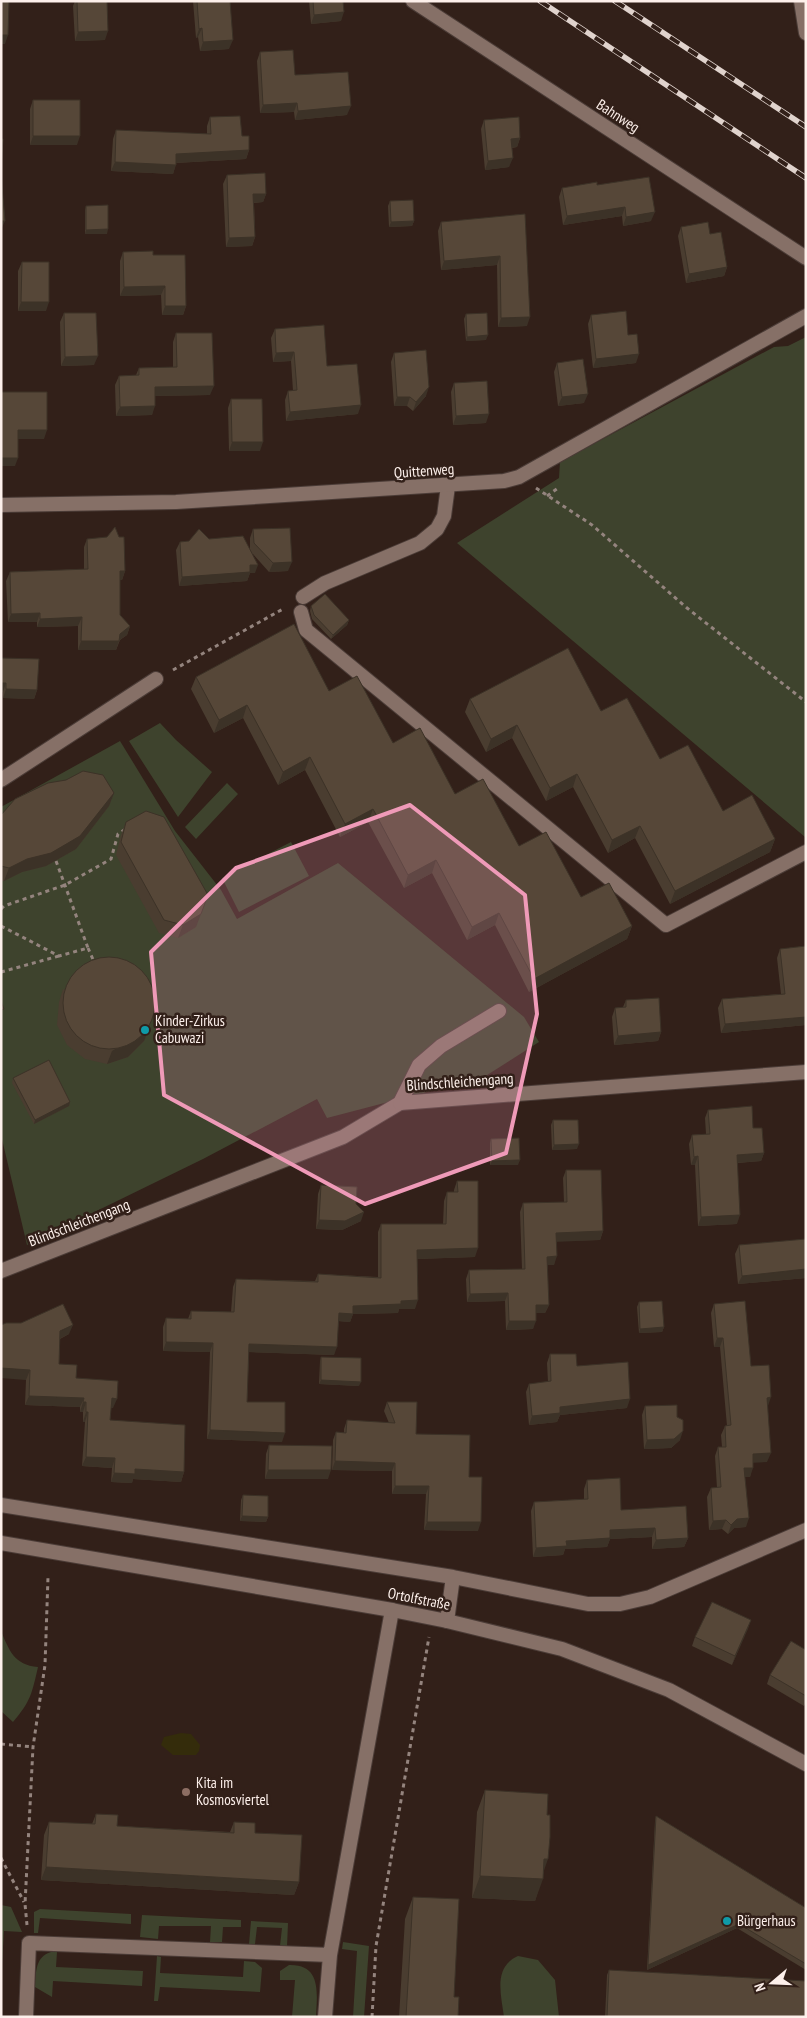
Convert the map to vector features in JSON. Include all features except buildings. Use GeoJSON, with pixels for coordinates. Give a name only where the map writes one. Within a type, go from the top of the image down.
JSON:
{"type":"FeatureCollection","features":[{"type":"Feature","properties":{"kind":"street","name":"Bahnweg"},"geometry":{"type":"LineString","coordinates":[[413,1],[806,258]]}},
{"type":"Feature","properties":{"kind":"street"},"geometry":{"type":"LineString","coordinates":[[801,1],[806,33]]}},
{"type":"Feature","properties":{"kind":"street","name":"Quittenweg"},"geometry":{"type":"LineString","coordinates":[[1,505],[176,502],[448,486],[519,477],[806,316]]}},
{"type":"Feature","properties":{"kind":"street"},"geometry":{"type":"LineString","coordinates":[[303,598],[325,583],[420,543],[438,529],[444,516],[448,486]]}},
{"type":"Feature","properties":{"kind":"street"},"geometry":{"type":"LineString","coordinates":[[300,612],[306,630],[666,925],[806,852]]}},
{"type":"Feature","properties":{"kind":"street"},"geometry":{"type":"LineString","coordinates":[[1,780],[156,679]]}},
{"type":"Feature","properties":{"kind":"street"},"geometry":{"type":"LineString","coordinates":[[400,1103],[419,1065],[441,1046],[499,1011]]}},
{"type":"Feature","properties":{"kind":"street","name":"Blindschleichengang"},"geometry":{"type":"LineString","coordinates":[[1,1271],[343,1136],[400,1103],[806,1072]]}},
{"type":"Feature","properties":{"kind":"street"},"geometry":{"type":"LineString","coordinates":[[1,1505],[453,1577],[588,1604],[620,1604],[650,1596],[806,1530]]}},
{"type":"Feature","properties":{"kind":"street","name":"Ortolfstraße"},"geometry":{"type":"LineString","coordinates":[[1,1543],[392,1610],[447,1621],[562,1649],[669,1690],[806,1764]]}},
{"type":"Feature","properties":{"kind":"street"},"geometry":{"type":"LineString","coordinates":[[447,1621],[453,1577]]}},
{"type":"Feature","properties":{"kind":"street"},"geometry":{"type":"LineString","coordinates":[[325,2017],[330,1955],[392,1610]]}},
{"type":"Feature","properties":{"kind":"street"},"geometry":{"type":"LineString","coordinates":[[26,2017],[29,1943],[330,1955]]}},
{"type":"Feature","properties":{"kind":"path"},"geometry":{"type":"LineString","coordinates":[[558,488],[547,496],[592,525],[687,608],[806,702]]}},
{"type":"Feature","properties":{"kind":"path"},"geometry":{"type":"LineString","coordinates":[[156,679],[303,598]]}},
{"type":"Feature","properties":{"kind":"path"},"geometry":{"type":"LineString","coordinates":[[2,906],[65,885],[111,859],[117,844],[118,834],[126,829]]}},
{"type":"Feature","properties":{"kind":"path"},"geometry":{"type":"LineString","coordinates":[[56,861],[97,970]]}},
{"type":"Feature","properties":{"kind":"path"},"geometry":{"type":"LineString","coordinates":[[1,926],[59,956]]}},
{"type":"Feature","properties":{"kind":"path"},"geometry":{"type":"LineString","coordinates":[[1,972],[88,948]]}},
{"type":"Feature","properties":{"kind":"path"},"geometry":{"type":"LineString","coordinates":[[29,1943],[26,1904],[33,1748],[45,1665],[48,1577]]}},
{"type":"Feature","properties":{"kind":"path"},"geometry":{"type":"LineString","coordinates":[[372,2017],[376,1946],[428,1643]]}},
{"type":"Feature","properties":{"kind":"path"},"geometry":{"type":"LineString","coordinates":[[1,1744],[33,1748]]}},
{"type":"Feature","properties":{"kind":"path"},"geometry":{"type":"LineString","coordinates":[[1,1858],[26,1904]]}},
{"type":"Feature","properties":{"kind":"highlighted area"},"geometry":{"type":"Polygon","coordinates":[[[410,805],[525,895],[537,1014],[506,1153],[365,1204],[164,1095],[151,952],[236,868],[410,805]]]}},
{"type":"Feature","properties":{"kind":"green space"},"geometry":{"type":"Polygon","coordinates":[[[806,337],[805,837],[457,543],[559,478],[560,462],[774,347],[788,346],[806,337]]]}},
{"type":"Feature","properties":{"kind":"green space"},"geometry":{"type":"Polygon","coordinates":[[[160,723],[212,772],[178,817],[129,741],[160,723]]]}},
{"type":"Feature","properties":{"kind":"green space","name":"Kinder-Zirkus Cabuwazi"},"geometry":{"type":"Polygon","coordinates":[[[120,741],[175,831],[221,890],[237,919],[338,863],[524,1017],[539,1042],[484,1077],[327,1118],[317,1099],[203,1159],[27,1245],[1,1135],[1,807],[120,741]]]}},
{"type":"Feature","properties":{"kind":"green space"},"geometry":{"type":"Polygon","coordinates":[[[227,783],[238,794],[196,839],[185,827],[227,783]]]}},
{"type":"Feature","properties":{"kind":"green space"},"geometry":{"type":"Polygon","coordinates":[[[291,842],[309,876],[239,912],[222,878],[291,842]]]}},
{"type":"Feature","properties":{"kind":"green space"},"geometry":{"type":"Polygon","coordinates":[[[1,1631],[10,1650],[18,1660],[30,1666],[38,1667],[30,1696],[24,1708],[13,1722],[1,1711],[1,1631]]]}},
{"type":"Feature","properties":{"kind":"green space"},"geometry":{"type":"Polygon","coordinates":[[[1,1905],[11,1907],[22,1932],[4,1931],[1,1981],[1,1905]]]}},
{"type":"Feature","properties":{"kind":"green space"},"geometry":{"type":"Polygon","coordinates":[[[40,1909],[131,1914],[131,1924],[40,1918],[38,1933],[34,1933],[34,1912],[40,1909]]]}},
{"type":"Feature","properties":{"kind":"green space"},"geometry":{"type":"Polygon","coordinates":[[[142,1915],[241,1920],[241,1927],[223,1927],[222,1942],[210,1942],[211,1926],[159,1926],[158,1939],[140,1937],[142,1915]]]}},
{"type":"Feature","properties":{"kind":"green space"},"geometry":{"type":"Polygon","coordinates":[[[251,1921],[288,1923],[287,1947],[280,1946],[282,1928],[257,1927],[255,1944],[249,1944],[251,1921]]]}},
{"type":"Feature","properties":{"kind":"green space"},"geometry":{"type":"Polygon","coordinates":[[[343,1942],[369,1946],[364,2017],[353,2017],[357,1951],[342,1949],[343,1942]]]}},
{"type":"Feature","properties":{"kind":"green space"},"geometry":{"type":"Polygon","coordinates":[[[51,1952],[57,1952],[56,1967],[143,1971],[142,1986],[53,1981],[52,1997],[35,1987],[39,1961],[51,1952]]]}},
{"type":"Feature","properties":{"kind":"green space"},"geometry":{"type":"Polygon","coordinates":[[[157,1956],[161,1957],[160,1973],[243,1977],[244,1961],[255,1962],[262,1968],[260,1992],[160,1987],[158,2001],[154,2001],[157,1956]]]}},
{"type":"Feature","properties":{"kind":"green space"},"geometry":{"type":"Polygon","coordinates":[[[518,1956],[538,1960],[555,1980],[559,2017],[504,2017],[501,1990],[502,1974],[510,1961],[518,1956]]]}},
{"type":"Feature","properties":{"kind":"green space"},"geometry":{"type":"Polygon","coordinates":[[[289,1965],[307,1969],[312,1975],[317,1990],[316,2017],[292,2017],[295,1980],[280,1980],[280,1971],[289,1965]]]}},
{"type":"Feature","properties":{"kind":"sand"},"geometry":{"type":"Polygon","coordinates":[[[181,1733],[191,1734],[200,1745],[196,1755],[173,1755],[161,1745],[164,1737],[181,1733]]]}},
{"type":"Feature","properties":{"kind":"railway"},"geometry":{"type":"LineString","coordinates":[[540,1],[806,178]]}},
{"type":"Feature","properties":{"kind":"railway"},"geometry":{"type":"LineString","coordinates":[[615,1],[806,127]]}},
{"type":"Feature","properties":{"kind":"place","name":"Kinder-Zirkus Cabuwazi"},"geometry":{"type":"Point","coordinates":[145,1030]}},
{"type":"Feature","properties":{"kind":"place","name":"Kita im Kosmosviertel"},"geometry":{"type":"Point","coordinates":[186,1792]}},
{"type":"Feature","properties":{"kind":"place","name":"Bürgerhaus"},"geometry":{"type":"Point","coordinates":[727,1921]}}]}
